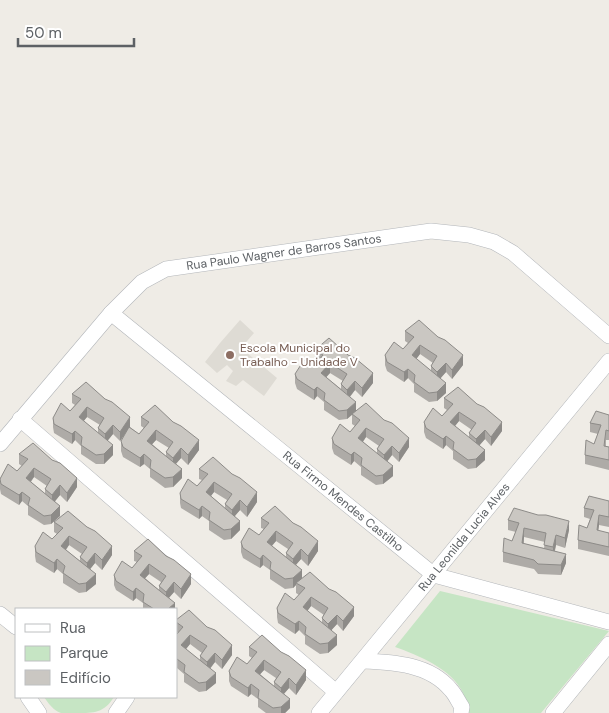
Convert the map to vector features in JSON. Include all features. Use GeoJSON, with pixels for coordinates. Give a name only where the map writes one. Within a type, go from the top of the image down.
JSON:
{"type":"FeatureCollection","features":[{"type":"Feature","properties":{"kind":"street","name":"Rua Paulo Wagner de Barros Santos"},"geometry":{"type":"LineString","coordinates":[[0,444],[111,313],[142,282],[166,269],[431,231],[469,235],[494,242],[513,253],[609,336]]}},
{"type":"Feature","properties":{"kind":"street","name":"Rua Firmo Mendes Castilho"},"geometry":{"type":"LineString","coordinates":[[111,313],[434,575],[609,622]]}},
{"type":"Feature","properties":{"kind":"street","name":"Rua Leonilda Lucia Alves"},"geometry":{"type":"LineString","coordinates":[[319,713],[609,361]]}},
{"type":"Feature","properties":{"kind":"street"},"geometry":{"type":"LineString","coordinates":[[20,419],[336,692]]}},
{"type":"Feature","properties":{"kind":"street"},"geometry":{"type":"LineString","coordinates":[[0,614],[15,626]]}},
{"type":"Feature","properties":{"kind":"street"},"geometry":{"type":"LineString","coordinates":[[553,713],[609,644]]}},
{"type":"Feature","properties":{"kind":"street"},"geometry":{"type":"LineString","coordinates":[[362,661],[388,662],[411,666],[432,675],[451,689],[462,707],[460,713]]}},
{"type":"Feature","properties":{"kind":"street"},"geometry":{"type":"LineString","coordinates":[[29,698],[39,713]]}},
{"type":"Feature","properties":{"kind":"street"},"geometry":{"type":"LineString","coordinates":[[118,713],[126,698]]}},
{"type":"Feature","properties":{"kind":"shaded area","name":"Escola Municipal do Trabalho - Unidade V"},"geometry":{"type":"Polygon","coordinates":[[[240,320],[254,333],[241,348],[277,378],[264,396],[243,380],[236,386],[226,381],[233,371],[227,365],[217,373],[205,362],[240,320]]]}},
{"type":"Feature","properties":{"kind":"green space"},"geometry":{"type":"Polygon","coordinates":[[[440,591],[609,631],[541,713],[466,713],[463,693],[451,677],[434,664],[395,647],[440,591]]]}},
{"type":"Feature","properties":{"kind":"green space"},"geometry":{"type":"Polygon","coordinates":[[[45,698],[113,698],[102,709],[89,713],[61,713],[51,706],[45,698]]]}},
{"type":"Feature","properties":{"kind":"building"},"geometry":{"type":"Polygon","coordinates":[[[419,320],[463,355],[452,370],[446,363],[437,372],[431,366],[437,356],[420,345],[412,355],[446,383],[437,392],[429,393],[414,382],[415,375],[408,369],[404,372],[387,362],[385,355],[394,342],[403,349],[414,337],[405,331],[419,320]]]}},
{"type":"Feature","properties":{"kind":"building"},"geometry":{"type":"Polygon","coordinates":[[[329,338],[373,373],[362,388],[355,381],[347,390],[341,384],[347,374],[330,363],[321,373],[356,402],[347,410],[339,411],[324,400],[325,393],[317,387],[314,390],[297,379],[295,374],[304,360],[313,367],[323,355],[315,350],[329,338]]]}},
{"type":"Feature","properties":{"kind":"building"},"geometry":{"type":"Polygon","coordinates":[[[86,382],[130,417],[120,432],[113,425],[105,434],[98,428],[104,418],[87,407],[79,417],[113,445],[104,454],[96,455],[81,445],[82,437],[75,431],[72,434],[54,424],[53,418],[61,403],[70,411],[81,399],[72,394],[86,382]]]}},
{"type":"Feature","properties":{"kind":"building"},"geometry":{"type":"Polygon","coordinates":[[[458,387],[502,422],[491,437],[485,430],[476,439],[469,433],[476,423],[459,412],[450,422],[485,450],[476,459],[468,460],[453,449],[454,442],[446,436],[443,439],[426,428],[424,422],[433,408],[442,416],[453,404],[444,398],[458,387]]]}},
{"type":"Feature","properties":{"kind":"building"},"geometry":{"type":"Polygon","coordinates":[[[366,403],[384,420],[392,423],[409,438],[399,453],[392,446],[384,455],[377,449],[384,439],[366,428],[358,438],[393,466],[383,475],[376,476],[361,465],[362,458],[354,452],[351,455],[334,444],[332,438],[340,424],[350,432],[360,420],[352,414],[366,403]]]}},
{"type":"Feature","properties":{"kind":"building"},"geometry":{"type":"Polygon","coordinates":[[[155,405],[173,422],[199,440],[188,455],[181,448],[173,458],[166,452],[173,442],[156,430],[147,441],[182,469],[173,477],[165,478],[150,468],[151,460],[144,454],[140,458],[123,447],[121,441],[129,427],[139,434],[149,422],[141,417],[155,405]]]}},
{"type":"Feature","properties":{"kind":"building"},"geometry":{"type":"Polygon","coordinates":[[[596,411],[609,415],[609,431],[606,430],[604,446],[609,447],[609,460],[585,455],[586,440],[594,444],[601,425],[590,423],[596,411]]]}},
{"type":"Feature","properties":{"kind":"building"},"geometry":{"type":"Polygon","coordinates":[[[33,443],[77,478],[67,493],[60,485],[52,495],[45,489],[51,479],[34,468],[26,478],[60,506],[51,515],[44,516],[28,505],[30,498],[22,492],[19,495],[1,484],[0,479],[8,464],[17,471],[28,459],[19,454],[33,443]]]}},
{"type":"Feature","properties":{"kind":"building"},"geometry":{"type":"Polygon","coordinates":[[[213,457],[257,492],[247,507],[240,500],[232,510],[225,504],[232,494],[214,482],[206,492],[240,521],[231,529],[224,530],[209,520],[210,512],[202,506],[199,510],[181,499],[180,493],[188,479],[197,486],[208,474],[199,469],[213,457]]]}},
{"type":"Feature","properties":{"kind":"building"},"geometry":{"type":"Polygon","coordinates":[[[589,496],[609,501],[609,517],[599,515],[597,530],[609,533],[609,547],[578,540],[579,525],[587,528],[594,510],[584,508],[589,496]]]}},
{"type":"Feature","properties":{"kind":"building"},"geometry":{"type":"Polygon","coordinates":[[[275,506],[293,523],[318,541],[308,556],[301,549],[293,559],[286,553],[293,543],[276,531],[267,542],[302,570],[293,578],[285,579],[270,569],[271,562],[263,555],[260,559],[243,548],[241,542],[249,528],[259,535],[269,523],[261,518],[275,506]]]}},
{"type":"Feature","properties":{"kind":"building"},"geometry":{"type":"Polygon","coordinates":[[[514,508],[569,521],[565,538],[556,535],[553,547],[544,545],[546,533],[524,528],[522,543],[566,554],[561,565],[538,564],[534,560],[503,552],[504,538],[512,541],[519,523],[508,520],[514,508]]]}},
{"type":"Feature","properties":{"kind":"building"},"geometry":{"type":"Polygon","coordinates":[[[68,511],[112,546],[102,560],[95,553],[87,563],[80,557],[87,547],[69,536],[61,546],[96,574],[86,583],[79,584],[63,573],[65,566],[57,559],[54,563],[36,552],[35,546],[43,532],[52,539],[63,528],[54,522],[68,511]]]}},
{"type":"Feature","properties":{"kind":"building"},"geometry":{"type":"Polygon","coordinates":[[[148,539],[166,556],[191,574],[181,589],[174,582],[166,592],[159,586],[166,576],[149,564],[140,575],[175,603],[169,608],[152,608],[143,602],[144,594],[136,588],[133,592],[116,581],[114,575],[122,561],[132,568],[142,556],[134,551],[148,539]]]}},
{"type":"Feature","properties":{"kind":"building"},"geometry":{"type":"Polygon","coordinates":[[[310,572],[354,607],[343,621],[337,615],[328,624],[322,618],[328,608],[311,597],[303,607],[337,635],[328,643],[320,644],[305,634],[306,627],[299,621],[295,624],[278,613],[277,608],[285,593],[294,600],[305,588],[296,583],[310,572]]]}},
{"type":"Feature","properties":{"kind":"building"},"geometry":{"type":"Polygon","coordinates":[[[189,610],[207,627],[215,630],[232,645],[222,660],[215,653],[207,662],[200,656],[207,646],[190,635],[181,645],[216,673],[206,682],[199,683],[184,672],[185,665],[178,660],[178,633],[183,627],[178,623],[178,618],[189,610]]]}},
{"type":"Feature","properties":{"kind":"building"},"geometry":{"type":"Polygon","coordinates":[[[262,635],[306,670],[296,685],[289,678],[281,688],[274,682],[281,672],[264,660],[255,671],[290,699],[281,707],[273,708],[258,698],[259,690],[251,684],[248,688],[231,677],[229,671],[237,657],[247,664],[257,652],[249,647],[262,635]]]}},
{"type":"Feature","properties":{"kind":"place","name":"Escola Municipal do Trabalho - Unidade V"},"geometry":{"type":"Point","coordinates":[230,355]}}]}
